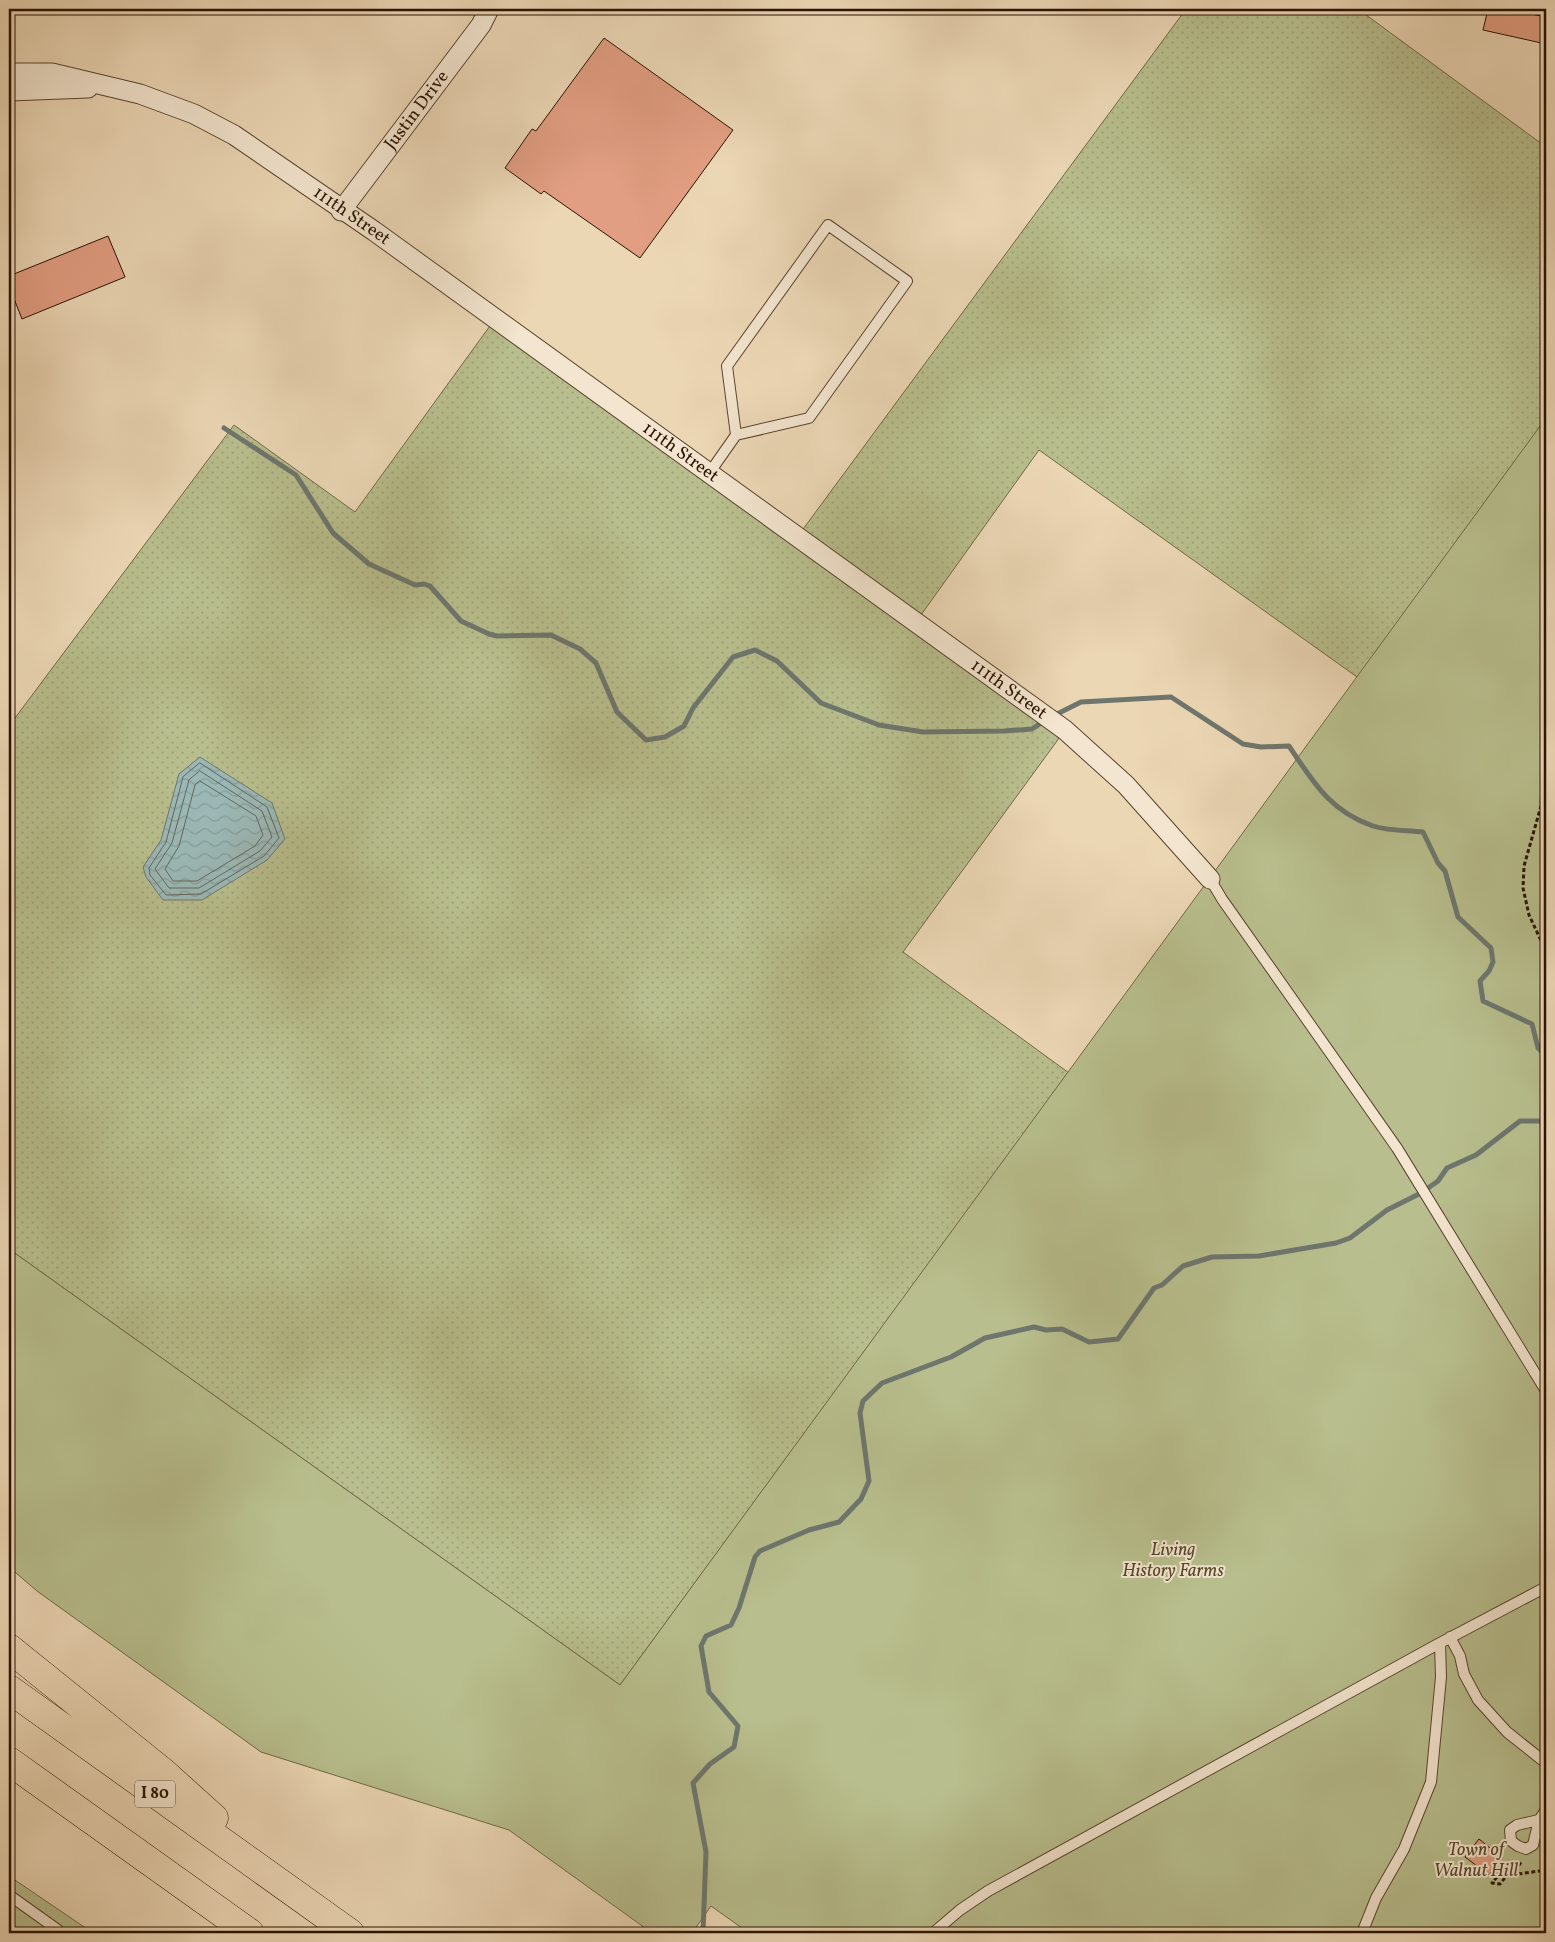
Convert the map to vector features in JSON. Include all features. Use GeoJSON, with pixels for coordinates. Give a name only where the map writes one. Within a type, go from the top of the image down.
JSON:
{"type":"FeatureCollection","features":[{"type":"Feature","properties":{"kind":"highway"},"geometry":{"type":"LineString","coordinates":[[9,1648],[163,1772],[302,1898]]}},
{"type":"Feature","properties":{"kind":"highway","name":"I 80"},"geometry":{"type":"LineString","coordinates":[[9,1689],[350,1933]]}},
{"type":"Feature","properties":{"kind":"highway"},"geometry":{"type":"LineString","coordinates":[[9,1763],[250,1933]]}},
{"type":"Feature","properties":{"kind":"street","name":"Justin Drive"},"geometry":{"type":"LineString","coordinates":[[342,211],[481,25],[489,9]]}},
{"type":"Feature","properties":{"kind":"street","name":"111th Street"},"geometry":{"type":"LineString","coordinates":[[9,73],[52,73],[140,94],[194,114],[241,140],[342,211],[374,231],[1065,730],[1126,785],[1210,879]]}},
{"type":"Feature","properties":{"kind":"street","name":"111th Street"},"geometry":{"type":"LineString","coordinates":[[9,91],[106,87]]}},
{"type":"Feature","properties":{"kind":"lane"},"geometry":{"type":"LineString","coordinates":[[710,472],[736,436],[809,418],[906,281],[828,226],[727,366],[736,436]]}},
{"type":"Feature","properties":{"kind":"lane"},"geometry":{"type":"LineString","coordinates":[[1210,879],[1222,899],[1397,1148],[1546,1391]]}},
{"type":"Feature","properties":{"kind":"lane"},"geometry":{"type":"LineString","coordinates":[[933,1933],[960,1910],[988,1891],[1450,1636],[1546,1587]]}},
{"type":"Feature","properties":{"kind":"lane"},"geometry":{"type":"LineString","coordinates":[[1450,1636],[1460,1656],[1464,1674],[1478,1700],[1507,1732],[1546,1762]]}},
{"type":"Feature","properties":{"kind":"lane"},"geometry":{"type":"LineString","coordinates":[[1362,1933],[1376,1898],[1404,1849],[1431,1782],[1441,1678],[1440,1643]]}},
{"type":"Feature","properties":{"kind":"lane"},"geometry":{"type":"LineString","coordinates":[[1539,1820],[1546,1810]]}},
{"type":"Feature","properties":{"kind":"lane"},"geometry":{"type":"LineString","coordinates":[[9,1895],[58,1930]]}},
{"type":"Feature","properties":{"kind":"path"},"geometry":{"type":"LineString","coordinates":[[1546,708],[1541,806],[1524,866],[1524,888],[1529,915],[1546,951]]}},
{"type":"Feature","properties":{"kind":"path"},"geometry":{"type":"LineString","coordinates":[[1508,1875],[1500,1884],[1492,1883],[1500,1871],[1508,1875],[1546,1870]]}},
{"type":"Feature","properties":{"kind":"green space"},"geometry":{"type":"Polygon","coordinates":[[[1186,9],[1358,9],[1546,147],[1546,1003],[1357,677],[1039,450],[916,622],[1065,730],[903,952],[1069,1073],[620,1685],[9,1249],[9,726],[234,425],[355,512],[495,319],[798,536],[1186,9]]]}},
{"type":"Feature","properties":{"kind":"green space","name":"Living History Farms"},"geometry":{"type":"Polygon","coordinates":[[[1546,418],[1546,1933],[749,1933],[711,1906],[692,1933],[652,1933],[509,1830],[261,1752],[37,1591],[9,1567],[9,1249],[620,1685],[1546,418]]]}},
{"type":"Feature","properties":{"kind":"green space"},"geometry":{"type":"Polygon","coordinates":[[[9,1876],[93,1933],[9,1933],[9,1876]]]}},
{"type":"Feature","properties":{"kind":"water"},"geometry":{"type":"Polygon","coordinates":[[[200,757],[272,803],[285,839],[267,860],[202,900],[163,900],[146,877],[143,867],[161,840],[179,774],[200,757]]]}},
{"type":"Feature","properties":{"kind":"building"},"geometry":{"type":"Polygon","coordinates":[[[1488,9],[1507,9],[1546,17],[1546,44],[1483,30],[1488,9]]]}},
{"type":"Feature","properties":{"kind":"building"},"geometry":{"type":"Polygon","coordinates":[[[604,38],[733,130],[640,258],[544,191],[541,194],[505,168],[532,129],[536,131],[604,38]]]}},
{"type":"Feature","properties":{"kind":"building"},"geometry":{"type":"Polygon","coordinates":[[[108,236],[125,277],[22,319],[9,286],[9,276],[108,236]]]}},
{"type":"Feature","properties":{"kind":"building"},"geometry":{"type":"Polygon","coordinates":[[[1479,1839],[1502,1858],[1489,1875],[1465,1857],[1479,1839]]]}},
{"type":"Feature","properties":{"kind":"waterway"},"geometry":{"type":"LineString","coordinates":[[224,428],[296,475],[333,533],[369,564],[415,585],[424,584],[430,586],[461,621],[489,634],[497,636],[551,635],[580,649],[596,663],[617,712],[646,740],[665,737],[684,726],[693,708],[733,657],[755,650],[777,661],[821,703],[879,725],[923,732],[1032,729],[1041,723]]}},
{"type":"Feature","properties":{"kind":"waterway"},"geometry":{"type":"LineString","coordinates":[[1057,714],[1081,702],[1171,697],[1243,744],[1261,747],[1289,746],[1306,772],[1324,794],[1334,804],[1358,820],[1379,828],[1423,832],[1438,863],[1445,871],[1458,917],[1491,948],[1493,962],[1489,971],[1480,981],[1483,1001],[1532,1024],[1538,1048],[1546,1056]]}},
{"type":"Feature","properties":{"kind":"waterway"},"geometry":{"type":"LineString","coordinates":[[703,1933],[706,1852],[693,1783],[710,1764],[734,1747],[738,1726],[709,1692],[701,1646],[706,1636],[731,1625],[739,1608],[755,1557],[760,1551],[809,1530],[839,1522],[861,1499],[869,1481],[860,1413],[863,1401],[882,1383],[951,1357],[985,1338],[1034,1327],[1046,1330],[1062,1329],[1089,1342],[1118,1339],[1154,1288],[1162,1285],[1183,1266],[1212,1257],[1259,1256],[1336,1243],[1350,1238],[1387,1210],[1421,1193],[1438,1181],[1447,1168],[1476,1155],[1520,1121],[1546,1121]]}},
{"type":"Feature","properties":{"kind":"park label","name":"Town of Walnut Hill"},"geometry":{"type":"Point","coordinates":[1476,1860]}}]}
